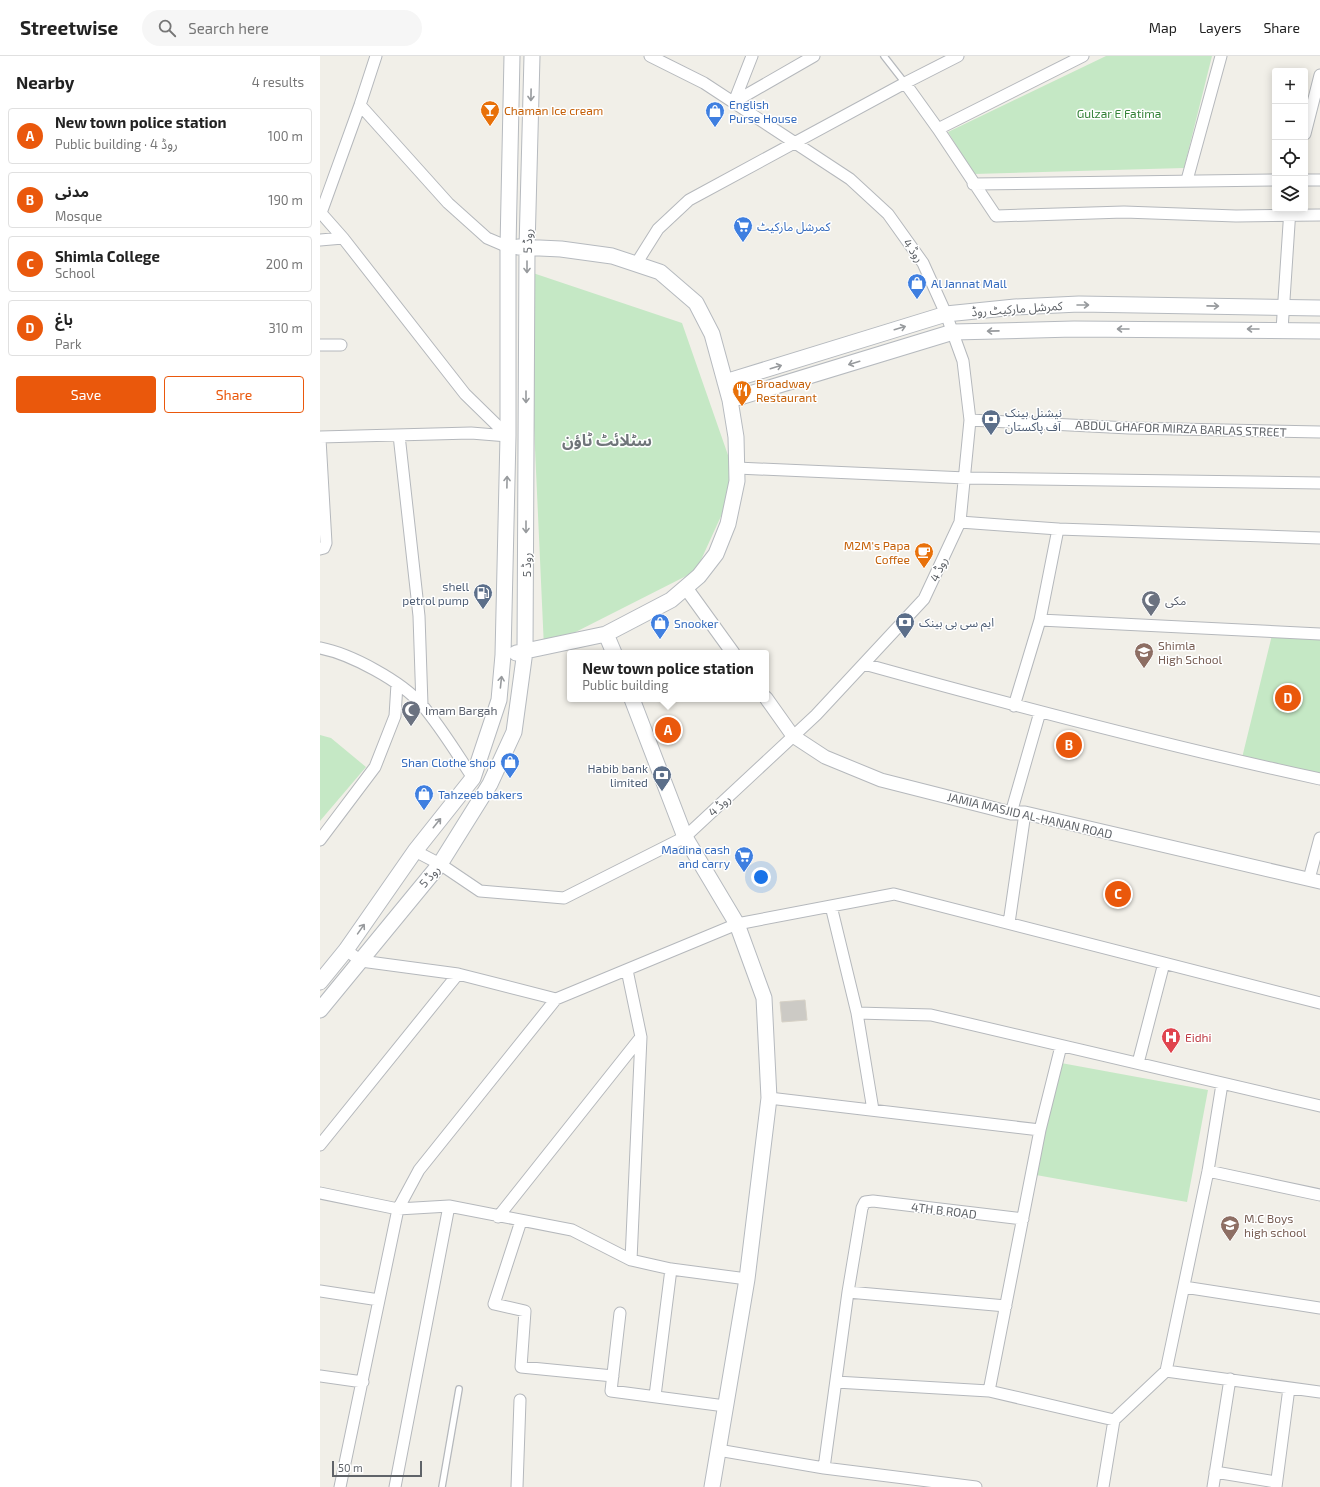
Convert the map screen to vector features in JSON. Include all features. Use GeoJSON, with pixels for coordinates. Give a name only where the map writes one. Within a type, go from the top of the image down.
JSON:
{"type":"FeatureCollection","features":[{"type":"Feature","properties":{"kind":"main road","name":"روڈ 5"},"geometry":{"type":"LineString","coordinates":[[320,982],[346,950],[415,851],[473,778],[499,700],[503,655],[508,436],[508,247],[512,56]]}},
{"type":"Feature","properties":{"kind":"main road","name":"روڈ 5"},"geometry":{"type":"LineString","coordinates":[[320,1010],[424,881],[440,864],[490,784],[514,732],[525,651],[527,248],[532,56]]}},
{"type":"Feature","properties":{"kind":"main road"},"geometry":{"type":"LineString","coordinates":[[503,655],[606,634],[671,600],[699,576],[716,554],[728,524],[737,481],[736,437],[730,400],[712,334],[696,303],[660,272],[612,256],[561,249],[508,247]]}},
{"type":"Feature","properties":{"kind":"main road","name":"کمرشل مارکیٹ روڈ"},"geometry":{"type":"LineString","coordinates":[[725,382],[946,314],[1015,307],[1079,304],[1320,308]]}},
{"type":"Feature","properties":{"kind":"main road","name":"کمرشل مارکیٹ روڈ"},"geometry":{"type":"LineString","coordinates":[[730,400],[953,332],[1074,329],[1320,331]]}},
{"type":"Feature","properties":{"kind":"main road"},"geometry":{"type":"LineString","coordinates":[[606,634],[613,650]]}},
{"type":"Feature","properties":{"kind":"main road"},"geometry":{"type":"LineString","coordinates":[[633,702],[685,837],[737,924],[764,998],[769,1098],[747,1279],[712,1487]]}},
{"type":"Feature","properties":{"kind":"street"},"geometry":{"type":"LineString","coordinates":[[376,56],[360,105],[320,213],[343,238],[465,394],[508,436]]}},
{"type":"Feature","properties":{"kind":"street","name":"روڈ 4"},"geometry":{"type":"LineString","coordinates":[[415,851],[440,864],[480,891],[564,898],[685,837],[816,715],[924,599],[960,522],[966,478],[970,420],[963,361],[946,314],[923,263],[888,214],[850,180],[734,102],[704,84],[650,56]]}},
{"type":"Feature","properties":{"kind":"street"},"geometry":{"type":"LineString","coordinates":[[734,102],[752,56]]}},
{"type":"Feature","properties":{"kind":"street"},"geometry":{"type":"LineString","coordinates":[[734,102],[814,56]]}},
{"type":"Feature","properties":{"kind":"street"},"geometry":{"type":"LineString","coordinates":[[636,264],[658,229],[690,200],[793,142],[958,56]]}},
{"type":"Feature","properties":{"kind":"street"},"geometry":{"type":"LineString","coordinates":[[938,129],[1083,56]]}},
{"type":"Feature","properties":{"kind":"street"},"geometry":{"type":"LineString","coordinates":[[1187,180],[1221,56]]}},
{"type":"Feature","properties":{"kind":"street"},"geometry":{"type":"LineString","coordinates":[[1308,122],[1320,75]]}},
{"type":"Feature","properties":{"kind":"street"},"geometry":{"type":"LineString","coordinates":[[905,83],[938,129],[973,184],[996,216],[1124,212],[1236,216],[1290,212],[1320,215]]}},
{"type":"Feature","properties":{"kind":"street"},"geometry":{"type":"LineString","coordinates":[[360,105],[448,203],[487,238],[508,247]]}},
{"type":"Feature","properties":{"kind":"street"},"geometry":{"type":"LineString","coordinates":[[973,184],[1272,180]]}},
{"type":"Feature","properties":{"kind":"street"},"geometry":{"type":"LineString","coordinates":[[1308,180],[1320,180]]}},
{"type":"Feature","properties":{"kind":"street"},"geometry":{"type":"LineString","coordinates":[[1282,330],[1285,308],[1290,212]]}},
{"type":"Feature","properties":{"kind":"street"},"geometry":{"type":"LineString","coordinates":[[320,240],[343,238]]}},
{"type":"Feature","properties":{"kind":"street"},"geometry":{"type":"LineString","coordinates":[[320,345],[341,345]]}},
{"type":"Feature","properties":{"kind":"street","name":"ABDUL GHAFOR MIRZA BARLAS STREET"},"geometry":{"type":"LineString","coordinates":[[970,420],[1129,428],[1320,432]]}},
{"type":"Feature","properties":{"kind":"street"},"geometry":{"type":"LineString","coordinates":[[320,549],[324,548],[326,543],[320,438],[471,432],[508,436]]}},
{"type":"Feature","properties":{"kind":"street"},"geometry":{"type":"LineString","coordinates":[[399,435],[419,616],[422,705]]}},
{"type":"Feature","properties":{"kind":"street"},"geometry":{"type":"LineString","coordinates":[[737,468],[966,478],[1320,483]]}},
{"type":"Feature","properties":{"kind":"street"},"geometry":{"type":"LineString","coordinates":[[960,522],[1058,529],[1320,538]]}},
{"type":"Feature","properties":{"kind":"street"},"geometry":{"type":"LineString","coordinates":[[1014,706],[1040,620],[1058,529]]}},
{"type":"Feature","properties":{"kind":"street"},"geometry":{"type":"LineString","coordinates":[[686,588],[732,650]]}},
{"type":"Feature","properties":{"kind":"street"},"geometry":{"type":"LineString","coordinates":[[1040,620],[1320,634]]}},
{"type":"Feature","properties":{"kind":"street"},"geometry":{"type":"LineString","coordinates":[[320,648],[370,667],[397,684],[422,705],[473,778]]}},
{"type":"Feature","properties":{"kind":"street"},"geometry":{"type":"LineString","coordinates":[[864,664],[1014,706],[1241,762],[1320,779]]}},
{"type":"Feature","properties":{"kind":"street"},"geometry":{"type":"LineString","coordinates":[[320,840],[375,767],[395,716],[397,684]]}},
{"type":"Feature","properties":{"kind":"street","name":"JAMIA MASJID AL-HANAN ROAD"},"geometry":{"type":"LineString","coordinates":[[769,702],[793,736],[825,757],[882,780],[1011,813],[1025,813],[1314,881]]}},
{"type":"Feature","properties":{"kind":"street"},"geometry":{"type":"LineString","coordinates":[[1011,813],[1040,712]]}},
{"type":"Feature","properties":{"kind":"street"},"geometry":{"type":"LineString","coordinates":[[1008,923],[1025,813]]}},
{"type":"Feature","properties":{"kind":"street"},"geometry":{"type":"LineString","coordinates":[[1314,881],[1320,838]]}},
{"type":"Feature","properties":{"kind":"street"},"geometry":{"type":"LineString","coordinates":[[340,1487],[398,1209],[419,1170],[556,1000],[737,924],[894,894],[1320,1003]]}},
{"type":"Feature","properties":{"kind":"street"},"geometry":{"type":"LineString","coordinates":[[831,906],[857,1013],[872,1110]]}},
{"type":"Feature","properties":{"kind":"street"},"geometry":{"type":"LineString","coordinates":[[346,950],[361,961],[458,974],[556,1000]]}},
{"type":"Feature","properties":{"kind":"street"},"geometry":{"type":"LineString","coordinates":[[1138,1062],[1164,963]]}},
{"type":"Feature","properties":{"kind":"street"},"geometry":{"type":"LineString","coordinates":[[627,970],[641,1037],[631,1260]]}},
{"type":"Feature","properties":{"kind":"street"},"geometry":{"type":"LineString","coordinates":[[320,1145],[458,974]]}},
{"type":"Feature","properties":{"kind":"street"},"geometry":{"type":"LineString","coordinates":[[857,1013],[931,1015],[1060,1046],[1138,1062],[1222,1084],[1320,1106]]}},
{"type":"Feature","properties":{"kind":"street"},"geometry":{"type":"LineString","coordinates":[[498,1217],[641,1037]]}},
{"type":"Feature","properties":{"kind":"street"},"geometry":{"type":"LineString","coordinates":[[989,1391],[1040,1130],[1060,1046]]}},
{"type":"Feature","properties":{"kind":"street"},"geometry":{"type":"LineString","coordinates":[[1103,1487],[1114,1420],[1166,1371],[1208,1171],[1222,1084]]}},
{"type":"Feature","properties":{"kind":"street"},"geometry":{"type":"LineString","coordinates":[[769,1098],[1040,1130]]}},
{"type":"Feature","properties":{"kind":"street"},"geometry":{"type":"LineString","coordinates":[[1208,1171],[1320,1195]]}},
{"type":"Feature","properties":{"kind":"street"},"geometry":{"type":"LineString","coordinates":[[320,1193],[398,1209],[449,1206],[498,1217],[572,1230],[631,1260],[671,1269],[747,1279]]}},
{"type":"Feature","properties":{"kind":"street","name":"4TH B ROAD"},"geometry":{"type":"LineString","coordinates":[[848,1292],[862,1208],[865,1202],[873,1201],[1023,1219]]}},
{"type":"Feature","properties":{"kind":"street"},"geometry":{"type":"LineString","coordinates":[[395,1487],[449,1206]]}},
{"type":"Feature","properties":{"kind":"street"},"geometry":{"type":"LineString","coordinates":[[521,1221],[494,1304],[525,1311],[521,1367],[613,1376]]}},
{"type":"Feature","properties":{"kind":"street"},"geometry":{"type":"LineString","coordinates":[[655,1396],[671,1269]]}},
{"type":"Feature","properties":{"kind":"street"},"geometry":{"type":"LineString","coordinates":[[1184,1287],[1320,1308]]}},
{"type":"Feature","properties":{"kind":"street"},"geometry":{"type":"LineString","coordinates":[[320,1291],[379,1300]]}},
{"type":"Feature","properties":{"kind":"street"},"geometry":{"type":"LineString","coordinates":[[824,1468],[848,1292],[1006,1306]]}},
{"type":"Feature","properties":{"kind":"street"},"geometry":{"type":"LineString","coordinates":[[620,1313],[611,1391],[725,1406]]}},
{"type":"Feature","properties":{"kind":"street"},"geometry":{"type":"LineString","coordinates":[[1166,1371],[1320,1392]]}},
{"type":"Feature","properties":{"kind":"street"},"geometry":{"type":"LineString","coordinates":[[320,1376],[363,1382]]}},
{"type":"Feature","properties":{"kind":"street"},"geometry":{"type":"LineString","coordinates":[[1213,1487],[1230,1379]]}},
{"type":"Feature","properties":{"kind":"street"},"geometry":{"type":"LineString","coordinates":[[836,1382],[989,1391],[1114,1420]]}},
{"type":"Feature","properties":{"kind":"street"},"geometry":{"type":"LineString","coordinates":[[1215,1472],[1276,1484],[1289,1388]]}},
{"type":"Feature","properties":{"kind":"street"},"geometry":{"type":"LineString","coordinates":[[517,1487],[520,1400]]}},
{"type":"Feature","properties":{"kind":"street"},"geometry":{"type":"LineString","coordinates":[[718,1450],[824,1468],[976,1487]]}},
{"type":"Feature","properties":{"kind":"lane"},"geometry":{"type":"LineString","coordinates":[[884,56],[905,83]]}},
{"type":"Feature","properties":{"kind":"lane"},"geometry":{"type":"LineString","coordinates":[[442,1487],[459,1389]]}},
{"type":"Feature","properties":{"kind":"green space","name":"Gulzar E Fatima"},"geometry":{"type":"Polygon","coordinates":[[[1106,56],[1212,56],[1184,168],[974,174],[948,132],[1106,56]]]}},
{"type":"Feature","properties":{"kind":"green space"},"geometry":{"type":"Polygon","coordinates":[[[527,271],[682,323],[737,481],[696,571],[544,648],[527,271]]]}},
{"type":"Feature","properties":{"kind":"green space"},"geometry":{"type":"Polygon","coordinates":[[[1273,631],[1320,634],[1320,780],[1241,762],[1273,631]]]}},
{"type":"Feature","properties":{"kind":"green space"},"geometry":{"type":"Polygon","coordinates":[[[320,735],[331,738],[366,767],[320,821],[320,735]]]}},
{"type":"Feature","properties":{"kind":"green space"},"geometry":{"type":"Polygon","coordinates":[[[1061,1063],[1208,1090],[1187,1202],[1036,1175],[1061,1063]]]}},
{"type":"Feature","properties":{"kind":"building"},"geometry":{"type":"Polygon","coordinates":[[[805,1000],[807,1020],[782,1022],[780,1002],[805,1000]]]}},
{"type":"Feature","properties":{"kind":"place","name":"Chaman Ice cream"},"geometry":{"type":"Point","coordinates":[490,127]}},
{"type":"Feature","properties":{"kind":"place","name":"English Purse House"},"geometry":{"type":"Point","coordinates":[715,128]}},
{"type":"Feature","properties":{"kind":"place","name":"کمرشل مارکیٹ"},"geometry":{"type":"Point","coordinates":[743,243]}},
{"type":"Feature","properties":{"kind":"place","name":"Al Jannat Mall"},"geometry":{"type":"Point","coordinates":[917,300]}},
{"type":"Feature","properties":{"kind":"place","name":"Broadway Restaurant"},"geometry":{"type":"Point","coordinates":[742,407]}},
{"type":"Feature","properties":{"kind":"place","name":"نیشنل بینک آف پاکستان"},"geometry":{"type":"Point","coordinates":[991,436]}},
{"type":"Feature","properties":{"kind":"place","name":"M2M's Papa Coffee"},"geometry":{"type":"Point","coordinates":[924,569]}},
{"type":"Feature","properties":{"kind":"place","name":"shell petrol pump"},"geometry":{"type":"Point","coordinates":[483,610]}},
{"type":"Feature","properties":{"kind":"place","name":"مکی"},"geometry":{"type":"Point","coordinates":[1151,617]}},
{"type":"Feature","properties":{"kind":"place","name":"ایم سی بی بینک"},"geometry":{"type":"Point","coordinates":[905,639]}},
{"type":"Feature","properties":{"kind":"place","name":"Snooker"},"geometry":{"type":"Point","coordinates":[660,640]}},
{"type":"Feature","properties":{"kind":"place","name":"Shimla High School"},"geometry":{"type":"Point","coordinates":[1144,669]}},
{"type":"Feature","properties":{"kind":"place","name":"باغ"},"geometry":{"type":"Point","coordinates":[1288,698]}},
{"type":"Feature","properties":{"kind":"place","name":"Imam Bargah"},"geometry":{"type":"Point","coordinates":[411,727]}},
{"type":"Feature","properties":{"kind":"place","name":"New town police station"},"geometry":{"type":"Point","coordinates":[668,730]}},
{"type":"Feature","properties":{"kind":"place","name":"مدنی"},"geometry":{"type":"Point","coordinates":[1069,745]}},
{"type":"Feature","properties":{"kind":"place","name":"Shan Clothe shop"},"geometry":{"type":"Point","coordinates":[510,779]}},
{"type":"Feature","properties":{"kind":"place","name":"Habib bank limited"},"geometry":{"type":"Point","coordinates":[662,792]}},
{"type":"Feature","properties":{"kind":"place","name":"Tahzeeb bakers"},"geometry":{"type":"Point","coordinates":[424,811]}},
{"type":"Feature","properties":{"kind":"place","name":"Madina cash and carry"},"geometry":{"type":"Point","coordinates":[744,873]}},
{"type":"Feature","properties":{"kind":"place","name":"Shimla College"},"geometry":{"type":"Point","coordinates":[1118,894]}},
{"type":"Feature","properties":{"kind":"place","name":"Eidhi"},"geometry":{"type":"Point","coordinates":[1171,1054]}},
{"type":"Feature","properties":{"kind":"place","name":"M.C Boys high school"},"geometry":{"type":"Point","coordinates":[1230,1242]}},
{"type":"Feature","properties":{"kind":"district","name":"سٹلائٹ ٹاؤن"},"geometry":{"type":"Point","coordinates":[607,439]}}]}
